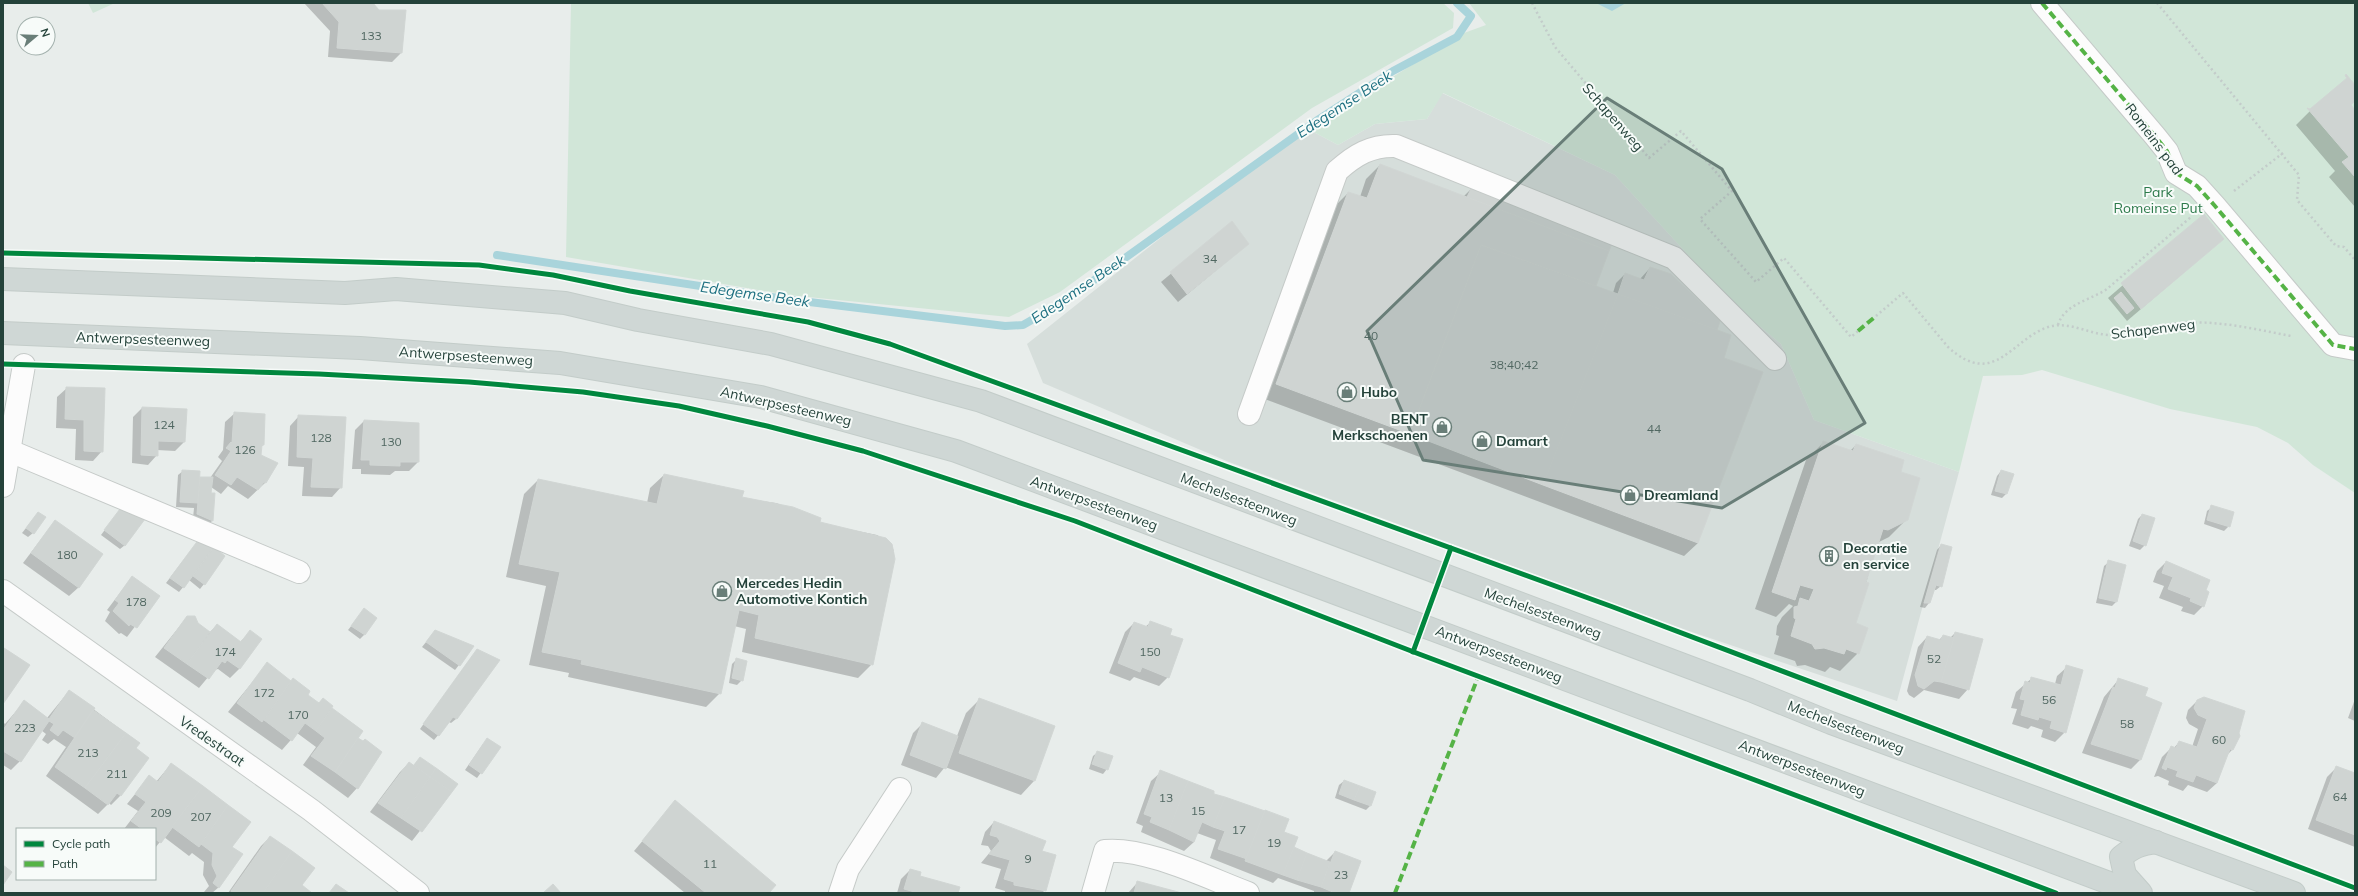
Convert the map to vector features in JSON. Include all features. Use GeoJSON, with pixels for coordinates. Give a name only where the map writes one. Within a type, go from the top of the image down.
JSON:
{"type":"FeatureCollection","features":[{"type":"Feature","properties":{"kind":"main road","name":"Mechelsesteenweg"},"geometry":{"type":"LineString","coordinates":[[3,280],[345,293],[396,289],[565,303],[638,320],[771,344],[981,401],[1750,690],[1839,725],[2294,893]]}},
{"type":"Feature","properties":{"kind":"main road","name":"Antwerpsesteenweg"},"geometry":{"type":"LineString","coordinates":[[3,333],[360,348],[560,363],[762,397],[956,451],[2136,893]]}},
{"type":"Feature","properties":{"kind":"main road"},"geometry":{"type":"LineString","coordinates":[[2105,823],[2120,846],[2125,875],[2141,893]]}},
{"type":"Feature","properties":{"kind":"main road"},"geometry":{"type":"LineString","coordinates":[[2091,876],[2106,870],[2132,848],[2156,842]]}},
{"type":"Feature","properties":{"kind":"street","name":"Romeins pad"},"geometry":{"type":"LineString","coordinates":[[2042,3],[2167,151],[2176,173],[2197,186],[2213,203],[2333,344],[2355,349]]}},
{"type":"Feature","properties":{"kind":"street"},"geometry":{"type":"LineString","coordinates":[[1249,414],[1337,172],[1352,158],[1369,149],[1384,145],[1396,146],[1674,258],[1775,359]]}},
{"type":"Feature","properties":{"kind":"street"},"geometry":{"type":"LineString","coordinates":[[3,486],[24,365]]}},
{"type":"Feature","properties":{"kind":"street"},"geometry":{"type":"LineString","coordinates":[[10,451],[299,572]]}},
{"type":"Feature","properties":{"kind":"street","name":"Vredestraat"},"geometry":{"type":"LineString","coordinates":[[3,591],[312,810],[418,893]]}},
{"type":"Feature","properties":{"kind":"street"},"geometry":{"type":"LineString","coordinates":[[840,893],[848,869],[900,789]]}},
{"type":"Feature","properties":{"kind":"street"},"geometry":{"type":"LineString","coordinates":[[1093,893],[1105,851],[1116,850],[1138,852],[1248,893]]}},
{"type":"Feature","properties":{"kind":"path"},"geometry":{"type":"LineString","coordinates":[[2157,3],[2283,153],[2299,175],[2297,200],[2336,246],[2344,247],[2355,260]]}},
{"type":"Feature","properties":{"kind":"path"},"geometry":{"type":"LineString","coordinates":[[2058,325],[2060,318],[2071,307],[2093,298],[2107,289],[2213,203],[2283,153]]}},
{"type":"Feature","properties":{"kind":"highlighted area"},"geometry":{"type":"Polygon","coordinates":[[[1607,98],[1722,169],[1865,423],[1722,508],[1423,460],[1367,331],[1607,98]]]}},
{"type":"Feature","properties":{"kind":"shaded area"},"geometry":{"type":"Polygon","coordinates":[[[1442,93],[1615,175],[1732,303],[1781,344],[1814,420],[1959,472],[1897,701],[1689,631],[1229,462],[1043,383],[1027,344],[1173,228],[1308,129],[1338,145],[1375,124],[1427,119],[1442,93]]]}},
{"type":"Feature","properties":{"kind":"green space"},"geometry":{"type":"Polygon","coordinates":[[[88,3],[115,3],[93,13],[88,3]]]}},
{"type":"Feature","properties":{"kind":"green space"},"geometry":{"type":"Polygon","coordinates":[[[571,3],[1443,3],[1454,13],[1453,28],[1312,108],[1060,292],[1009,317],[788,295],[566,257],[571,3]]]}},
{"type":"Feature","properties":{"kind":"green space","name":"Park Romeinse Put"},"geometry":{"type":"Polygon","coordinates":[[[1469,3],[2355,3],[2355,493],[2313,465],[2288,443],[2257,427],[2170,409],[2042,370],[2022,375],[1983,376],[1959,472],[1814,420],[1781,344],[1732,303],[1615,175],[1443,93],[1427,119],[1375,124],[1338,145],[1308,129],[1464,33],[1486,25],[1469,3]]]}},
{"type":"Feature","properties":{"kind":"water"},"geometry":{"type":"Polygon","coordinates":[[[1596,3],[1626,3],[1612,11],[1596,3]]]}},
{"type":"Feature","properties":{"kind":"building"},"geometry":{"type":"Polygon","coordinates":[[[322,3],[373,3],[379,10],[406,10],[402,53],[337,48],[339,22],[322,3]]]}},
{"type":"Feature","properties":{"kind":"building"},"geometry":{"type":"Polygon","coordinates":[[[2346,74],[2355,85],[2355,101],[2351,105],[2355,110],[2355,177],[2342,162],[2349,157],[2307,108],[2310,109],[2347,78],[2345,76],[2346,74]]]}},
{"type":"Feature","properties":{"kind":"building"},"geometry":{"type":"Polygon","coordinates":[[[1380,164],[1609,251],[1596,286],[1481,245],[1410,434],[1276,384],[1348,192],[1367,198],[1380,164]]]}},
{"type":"Feature","properties":{"kind":"building"},"geometry":{"type":"Polygon","coordinates":[[[1472,187],[1613,241],[1609,251],[1467,197],[1472,187]]]}},
{"type":"Feature","properties":{"kind":"building"},"geometry":{"type":"Polygon","coordinates":[[[2204,214],[2224,239],[2141,309],[2121,283],[2204,214]]]}},
{"type":"Feature","properties":{"kind":"building"},"geometry":{"type":"Polygon","coordinates":[[[1232,221],[1249,244],[1187,294],[1170,272],[1232,221]]]}},
{"type":"Feature","properties":{"kind":"building"},"geometry":{"type":"Polygon","coordinates":[[[1481,245],[1618,294],[1543,485],[1410,434],[1481,245]]]}},
{"type":"Feature","properties":{"kind":"building"},"geometry":{"type":"Polygon","coordinates":[[[1650,267],[1671,274],[1720,321],[1717,330],[1618,294],[1625,273],[1644,280],[1650,267]]]}},
{"type":"Feature","properties":{"kind":"building"},"geometry":{"type":"Polygon","coordinates":[[[2121,292],[2134,308],[2127,314],[2114,298],[2121,292]]]}},
{"type":"Feature","properties":{"kind":"building"},"geometry":{"type":"Polygon","coordinates":[[[1618,294],[1731,335],[1724,358],[1763,372],[1698,543],[1543,485],[1618,294]]]}},
{"type":"Feature","properties":{"kind":"building"},"geometry":{"type":"Polygon","coordinates":[[[66,387],[105,388],[103,452],[84,451],[84,420],[65,419],[66,387]]]}},
{"type":"Feature","properties":{"kind":"building"},"geometry":{"type":"Polygon","coordinates":[[[142,407],[187,409],[185,442],[158,441],[158,456],[141,455],[142,407]]]}},
{"type":"Feature","properties":{"kind":"building"},"geometry":{"type":"Polygon","coordinates":[[[234,412],[265,414],[264,445],[262,445],[261,455],[278,463],[266,483],[264,482],[258,490],[237,477],[231,485],[215,475],[231,451],[226,448],[231,442],[232,443],[234,412]]]}},
{"type":"Feature","properties":{"kind":"building"},"geometry":{"type":"Polygon","coordinates":[[[298,415],[346,417],[342,488],[311,487],[313,458],[297,457],[298,415]]]}},
{"type":"Feature","properties":{"kind":"building"},"geometry":{"type":"Polygon","coordinates":[[[364,420],[419,423],[419,462],[400,462],[400,466],[370,465],[370,460],[361,460],[364,420]]]}},
{"type":"Feature","properties":{"kind":"building","name":"Decoratie en service"},"geometry":{"type":"Polygon","coordinates":[[[1823,441],[1853,451],[1856,444],[1904,460],[1901,472],[1920,478],[1908,520],[1888,530],[1883,529],[1866,582],[1869,583],[1856,623],[1868,628],[1859,654],[1846,649],[1844,654],[1824,648],[1815,649],[1812,644],[1791,636],[1796,619],[1794,618],[1794,607],[1798,606],[1800,598],[1809,601],[1814,589],[1800,585],[1795,600],[1772,592],[1823,441]]]}},
{"type":"Feature","properties":{"kind":"building"},"geometry":{"type":"Polygon","coordinates":[[[182,470],[200,471],[198,503],[180,502],[182,470]]]}},
{"type":"Feature","properties":{"kind":"building"},"geometry":{"type":"Polygon","coordinates":[[[2001,470],[2014,474],[2007,494],[1995,491],[2001,470]]]}},
{"type":"Feature","properties":{"kind":"building","name":"Mercedes Hedin Automotive Kontich"},"geometry":{"type":"Polygon","coordinates":[[[664,474],[744,491],[742,497],[793,507],[821,518],[820,522],[886,538],[892,544],[895,559],[873,665],[755,638],[759,615],[739,610],[721,694],[581,664],[582,660],[542,652],[560,572],[519,564],[538,479],[657,504],[664,474]]]}},
{"type":"Feature","properties":{"kind":"building"},"geometry":{"type":"Polygon","coordinates":[[[200,477],[213,477],[211,493],[215,493],[213,521],[197,514],[200,477]]]}},
{"type":"Feature","properties":{"kind":"building"},"geometry":{"type":"Polygon","coordinates":[[[123,505],[145,519],[125,546],[104,530],[123,505]]]}},
{"type":"Feature","properties":{"kind":"building"},"geometry":{"type":"Polygon","coordinates":[[[2211,505],[2234,512],[2230,527],[2207,520],[2211,505]]]}},
{"type":"Feature","properties":{"kind":"building"},"geometry":{"type":"Polygon","coordinates":[[[38,512],[46,517],[34,534],[26,528],[38,512]]]}},
{"type":"Feature","properties":{"kind":"building"},"geometry":{"type":"Polygon","coordinates":[[[2142,514],[2155,518],[2146,546],[2133,541],[2142,514]]]}},
{"type":"Feature","properties":{"kind":"building"},"geometry":{"type":"Polygon","coordinates":[[[55,520],[103,554],[79,588],[31,553],[55,520]]]}},
{"type":"Feature","properties":{"kind":"building"},"geometry":{"type":"Polygon","coordinates":[[[199,539],[214,546],[184,588],[170,578],[199,539]]]}},
{"type":"Feature","properties":{"kind":"building"},"geometry":{"type":"Polygon","coordinates":[[[1941,544],[1952,547],[1942,587],[1936,585],[1930,603],[1924,603],[1941,544]]]}},
{"type":"Feature","properties":{"kind":"building"},"geometry":{"type":"Polygon","coordinates":[[[214,547],[225,556],[205,585],[193,576],[214,547]]]}},
{"type":"Feature","properties":{"kind":"building"},"geometry":{"type":"Polygon","coordinates":[[[2108,560],[2126,565],[2117,602],[2099,598],[2108,560]]]}},
{"type":"Feature","properties":{"kind":"building"},"geometry":{"type":"Polygon","coordinates":[[[2166,561],[2210,580],[2206,590],[2209,592],[2204,607],[2190,601],[2191,598],[2168,589],[2173,577],[2162,573],[2166,561]]]}},
{"type":"Feature","properties":{"kind":"building"},"geometry":{"type":"Polygon","coordinates":[[[132,576],[160,596],[137,628],[130,624],[129,626],[113,611],[119,603],[115,600],[132,576]]]}},
{"type":"Feature","properties":{"kind":"building"},"geometry":{"type":"Polygon","coordinates":[[[364,608],[377,618],[365,635],[351,626],[364,608]]]}},
{"type":"Feature","properties":{"kind":"building"},"geometry":{"type":"Polygon","coordinates":[[[187,616],[195,616],[198,623],[210,632],[187,664],[164,648],[187,616]]]}},
{"type":"Feature","properties":{"kind":"building"},"geometry":{"type":"Polygon","coordinates":[[[1150,621],[1172,629],[1170,635],[1183,639],[1169,678],[1142,667],[1140,672],[1118,663],[1134,622],[1148,627],[1150,621]]]}},
{"type":"Feature","properties":{"kind":"building"},"geometry":{"type":"Polygon","coordinates":[[[217,624],[241,642],[250,630],[262,639],[240,669],[227,660],[225,663],[222,661],[209,679],[187,664],[217,624]]]}},
{"type":"Feature","properties":{"kind":"building"},"geometry":{"type":"Polygon","coordinates":[[[435,630],[474,646],[460,666],[426,642],[435,630]]]}},
{"type":"Feature","properties":{"kind":"building"},"geometry":{"type":"Polygon","coordinates":[[[1955,632],[1983,639],[1969,690],[1941,682],[1955,632]]]}},
{"type":"Feature","properties":{"kind":"building"},"geometry":{"type":"Polygon","coordinates":[[[1943,635],[1954,638],[1941,682],[1934,681],[1924,689],[1918,686],[1915,675],[1927,636],[1941,640],[1943,635]]]}},
{"type":"Feature","properties":{"kind":"building"},"geometry":{"type":"Polygon","coordinates":[[[4,648],[30,665],[3,704],[3,650],[4,648]]]}},
{"type":"Feature","properties":{"kind":"building"},"geometry":{"type":"Polygon","coordinates":[[[477,649],[500,660],[457,719],[453,717],[439,736],[423,724],[477,649]]]}},
{"type":"Feature","properties":{"kind":"building"},"geometry":{"type":"Polygon","coordinates":[[[736,658],[747,661],[743,681],[732,678],[736,658]]]}},
{"type":"Feature","properties":{"kind":"building"},"geometry":{"type":"Polygon","coordinates":[[[267,662],[291,681],[262,722],[237,703],[267,662]]]}},
{"type":"Feature","properties":{"kind":"building"},"geometry":{"type":"Polygon","coordinates":[[[2066,665],[2083,670],[2066,733],[2050,728],[2052,721],[2039,717],[2038,720],[2021,715],[2025,700],[2020,699],[2025,681],[2030,683],[2031,677],[2061,685],[2066,665]]]}},
{"type":"Feature","properties":{"kind":"building"},"geometry":{"type":"Polygon","coordinates":[[[293,678],[310,691],[308,695],[319,703],[323,698],[333,706],[316,731],[305,723],[292,741],[264,720],[293,678]]]}},
{"type":"Feature","properties":{"kind":"building"},"geometry":{"type":"Polygon","coordinates":[[[2118,678],[2148,688],[2145,696],[2162,703],[2141,760],[2091,744],[2113,687],[2115,688],[2118,678]]]}},
{"type":"Feature","properties":{"kind":"building"},"geometry":{"type":"Polygon","coordinates":[[[69,690],[95,708],[75,738],[63,730],[58,736],[50,730],[54,724],[49,721],[21,762],[3,751],[3,730],[24,700],[49,719],[69,690]]]}},
{"type":"Feature","properties":{"kind":"building"},"geometry":{"type":"Polygon","coordinates":[[[2204,697],[2245,711],[2239,733],[2240,736],[2233,750],[2230,749],[2217,783],[2196,775],[2193,782],[2176,776],[2178,771],[2167,767],[2166,770],[2162,768],[2171,746],[2176,748],[2179,741],[2197,747],[2207,719],[2198,715],[2194,708],[2197,700],[2204,697]]]}},
{"type":"Feature","properties":{"kind":"building"},"geometry":{"type":"Polygon","coordinates":[[[979,698],[1055,726],[1035,781],[959,753],[979,698]]]}},
{"type":"Feature","properties":{"kind":"building"},"geometry":{"type":"Polygon","coordinates":[[[332,708],[363,731],[335,772],[311,756],[325,738],[316,731],[332,708]]]}},
{"type":"Feature","properties":{"kind":"building"},"geometry":{"type":"Polygon","coordinates":[[[93,710],[126,733],[85,788],[55,767],[93,710]]]}},
{"type":"Feature","properties":{"kind":"building"},"geometry":{"type":"Polygon","coordinates":[[[922,722],[958,736],[946,769],[910,755],[922,722]]]}},
{"type":"Feature","properties":{"kind":"building"},"geometry":{"type":"Polygon","coordinates":[[[126,733],[140,743],[136,748],[149,758],[121,796],[117,793],[108,805],[85,788],[126,733]]]}},
{"type":"Feature","properties":{"kind":"building"},"geometry":{"type":"Polygon","coordinates":[[[358,738],[363,741],[365,739],[382,752],[358,789],[335,772],[358,738]]]}},
{"type":"Feature","properties":{"kind":"building"},"geometry":{"type":"Polygon","coordinates":[[[487,738],[501,747],[482,774],[469,765],[487,738]]]}},
{"type":"Feature","properties":{"kind":"building"},"geometry":{"type":"Polygon","coordinates":[[[1097,751],[1113,756],[1108,770],[1092,764],[1097,751]]]}},
{"type":"Feature","properties":{"kind":"building"},"geometry":{"type":"Polygon","coordinates":[[[420,757],[436,768],[430,777],[414,765],[420,757]]]}},
{"type":"Feature","properties":{"kind":"building"},"geometry":{"type":"Polygon","coordinates":[[[409,762],[430,777],[401,818],[378,803],[409,762]]]}},
{"type":"Feature","properties":{"kind":"building"},"geometry":{"type":"Polygon","coordinates":[[[171,763],[203,786],[161,843],[156,840],[156,828],[141,828],[131,821],[146,802],[135,794],[149,775],[158,782],[171,763]]]}},
{"type":"Feature","properties":{"kind":"building"},"geometry":{"type":"Polygon","coordinates":[[[2336,766],[2355,773],[2355,835],[2316,820],[2336,766]]]}},
{"type":"Feature","properties":{"kind":"building"},"geometry":{"type":"Polygon","coordinates":[[[436,768],[458,784],[452,792],[430,777],[436,768]]]}},
{"type":"Feature","properties":{"kind":"building"},"geometry":{"type":"Polygon","coordinates":[[[1160,770],[1188,781],[1169,830],[1150,822],[1152,817],[1144,814],[1160,770]]]}},
{"type":"Feature","properties":{"kind":"building"},"geometry":{"type":"Polygon","coordinates":[[[430,777],[452,792],[422,832],[401,818],[430,777]]]}},
{"type":"Feature","properties":{"kind":"building"},"geometry":{"type":"Polygon","coordinates":[[[1344,780],[1360,786],[1354,800],[1339,794],[1344,780]]]}},
{"type":"Feature","properties":{"kind":"building"},"geometry":{"type":"Polygon","coordinates":[[[1188,781],[1214,791],[1214,794],[1225,797],[1213,827],[1202,822],[1194,842],[1169,830],[1188,781]]]}},
{"type":"Feature","properties":{"kind":"building"},"geometry":{"type":"Polygon","coordinates":[[[203,786],[228,805],[199,847],[172,827],[203,786]]]}},
{"type":"Feature","properties":{"kind":"building"},"geometry":{"type":"Polygon","coordinates":[[[1360,786],[1376,792],[1371,806],[1354,800],[1360,786]]]}},
{"type":"Feature","properties":{"kind":"building"},"geometry":{"type":"Polygon","coordinates":[[[1225,797],[1265,811],[1247,859],[1218,849],[1225,831],[1213,827],[1225,797]]]}},
{"type":"Feature","properties":{"kind":"building"},"geometry":{"type":"Polygon","coordinates":[[[675,800],[776,885],[769,893],[706,893],[642,841],[675,800]]]}},
{"type":"Feature","properties":{"kind":"building"},"geometry":{"type":"Polygon","coordinates":[[[228,805],[251,822],[232,847],[243,854],[219,888],[213,883],[217,876],[212,865],[213,853],[201,844],[228,805]]]}},
{"type":"Feature","properties":{"kind":"building"},"geometry":{"type":"Polygon","coordinates":[[[1265,810],[1289,819],[1284,832],[1298,837],[1283,875],[1245,861],[1265,810]]]}},
{"type":"Feature","properties":{"kind":"building"},"geometry":{"type":"Polygon","coordinates":[[[994,821],[1046,841],[1042,851],[1056,855],[1046,891],[1014,885],[1014,882],[1004,879],[1010,860],[989,854],[1000,841],[997,837],[990,835],[994,821]]]}},
{"type":"Feature","properties":{"kind":"building"},"geometry":{"type":"Polygon","coordinates":[[[270,836],[292,851],[263,893],[234,893],[231,891],[270,836]]]}},
{"type":"Feature","properties":{"kind":"building"},"geometry":{"type":"Polygon","coordinates":[[[1294,847],[1307,853],[1297,880],[1283,875],[1294,847]]]}},
{"type":"Feature","properties":{"kind":"building"},"geometry":{"type":"Polygon","coordinates":[[[292,851],[315,868],[302,885],[312,893],[263,893],[292,851]]]}},
{"type":"Feature","properties":{"kind":"building"},"geometry":{"type":"Polygon","coordinates":[[[1335,851],[1361,861],[1349,893],[1335,893],[1321,887],[1335,851]]]}},
{"type":"Feature","properties":{"kind":"building"},"geometry":{"type":"Polygon","coordinates":[[[1307,853],[1330,862],[1321,887],[1297,880],[1307,853]]]}},
{"type":"Feature","properties":{"kind":"building"},"geometry":{"type":"Polygon","coordinates":[[[3,865],[12,872],[3,885],[3,865]]]}},
{"type":"Feature","properties":{"kind":"building"},"geometry":{"type":"Polygon","coordinates":[[[910,869],[921,872],[920,876],[960,887],[958,893],[918,893],[904,889],[910,869]]]}},
{"type":"Feature","properties":{"kind":"building"},"geometry":{"type":"Polygon","coordinates":[[[1137,881],[1182,893],[1134,893],[1137,881]]]}},
{"type":"Feature","properties":{"kind":"building"},"geometry":{"type":"Polygon","coordinates":[[[336,884],[349,893],[329,893],[336,884]]]}},
{"type":"Feature","properties":{"kind":"building"},"geometry":{"type":"Polygon","coordinates":[[[553,884],[561,893],[543,893],[553,884]]]}},
{"type":"Feature","properties":{"kind":"waterway","name":"Edegemse Beek"},"geometry":{"type":"LineString","coordinates":[[497,255],[785,299],[1005,326],[1023,325],[1065,301],[1319,119],[1393,71],[1457,37],[1471,16],[1457,3]]}},
{"type":"Feature","properties":{"kind":"marked path"},"geometry":{"type":"LineString","coordinates":[[2042,3],[2167,151],[2176,173],[2197,186],[2333,345],[2355,349]]}},
{"type":"Feature","properties":{"kind":"marked path"},"geometry":{"type":"LineString","coordinates":[[1858,331],[1876,316]]}},
{"type":"Feature","properties":{"kind":"marked path"},"geometry":{"type":"LineString","coordinates":[[1395,893],[1478,677]]}},
{"type":"Feature","properties":{"kind":"cycle path"},"geometry":{"type":"LineString","coordinates":[[3,253],[479,265],[553,275],[630,291],[808,322],[890,344],[1613,607],[2355,888]]}},
{"type":"Feature","properties":{"kind":"cycle path"},"geometry":{"type":"LineString","coordinates":[[3,364],[319,374],[469,382],[583,392],[679,406],[767,426],[863,451],[1075,521],[1419,654],[2056,893]]}},
{"type":"Feature","properties":{"kind":"cycle path"},"geometry":{"type":"LineString","coordinates":[[1413,652],[1451,548]]}},
{"type":"Feature","properties":{"kind":"place","name":"Hubo"},"geometry":{"type":"Point","coordinates":[1347,392]}},
{"type":"Feature","properties":{"kind":"place","name":"BENT Merkschoenen"},"geometry":{"type":"Point","coordinates":[1442,427]}},
{"type":"Feature","properties":{"kind":"place","name":"Damart"},"geometry":{"type":"Point","coordinates":[1482,441]}},
{"type":"Feature","properties":{"kind":"place","name":"Dreamland"},"geometry":{"type":"Point","coordinates":[1630,495]}},
{"type":"Feature","properties":{"kind":"place","name":"Decoratie en service"},"geometry":{"type":"Point","coordinates":[1829,556]}},
{"type":"Feature","properties":{"kind":"place","name":"Mercedes Hedin Automotive Kontich"},"geometry":{"type":"Point","coordinates":[722,591]}}]}
